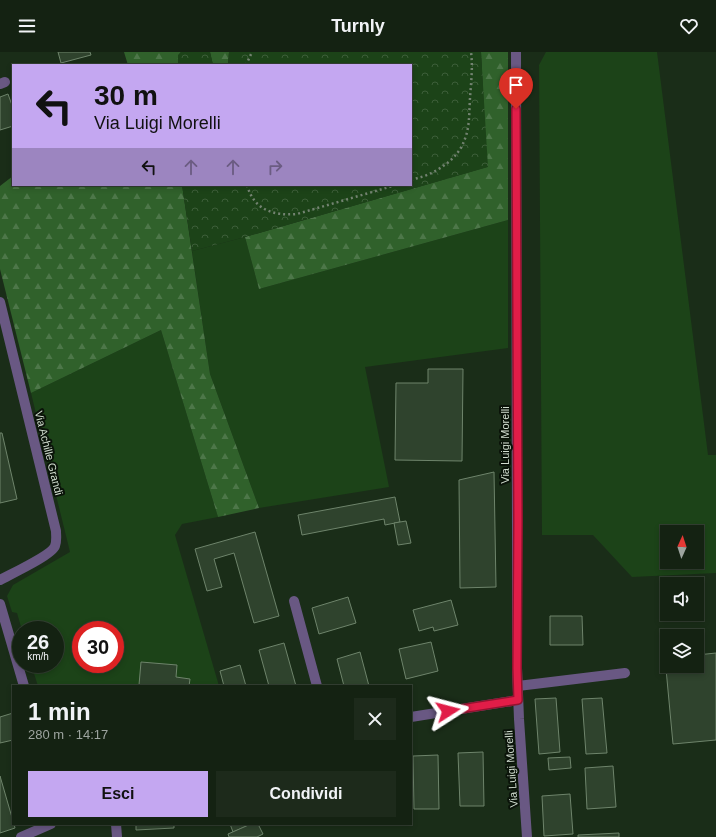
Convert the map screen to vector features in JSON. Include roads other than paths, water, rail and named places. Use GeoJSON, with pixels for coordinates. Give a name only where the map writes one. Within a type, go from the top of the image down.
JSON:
{"type":"FeatureCollection","features":[{"type":"Feature","properties":{"kind":"street","name":"Via Luigi Morelli"},"geometry":{"type":"LineString","coordinates":[[516,52],[518,513],[517,668],[527,837]]}},
{"type":"Feature","properties":{"kind":"street","name":"Via Achille Grandi"},"geometry":{"type":"LineString","coordinates":[[0,302],[56,531],[56,537],[55,547],[48,554],[0,580]]}},
{"type":"Feature","properties":{"kind":"street"},"geometry":{"type":"LineString","coordinates":[[294,601],[316,685]]}},
{"type":"Feature","properties":{"kind":"street"},"geometry":{"type":"LineString","coordinates":[[0,604],[24,685]]}},
{"type":"Feature","properties":{"kind":"street"},"geometry":{"type":"LineString","coordinates":[[518,686],[625,673]]}},
{"type":"Feature","properties":{"kind":"street"},"geometry":{"type":"LineString","coordinates":[[412,717],[518,700]]}},
{"type":"Feature","properties":{"kind":"street"},"geometry":{"type":"LineString","coordinates":[[21,837],[49,825]]}},
{"type":"Feature","properties":{"kind":"street"},"geometry":{"type":"LineString","coordinates":[[116,825],[117,837]]}}]}
